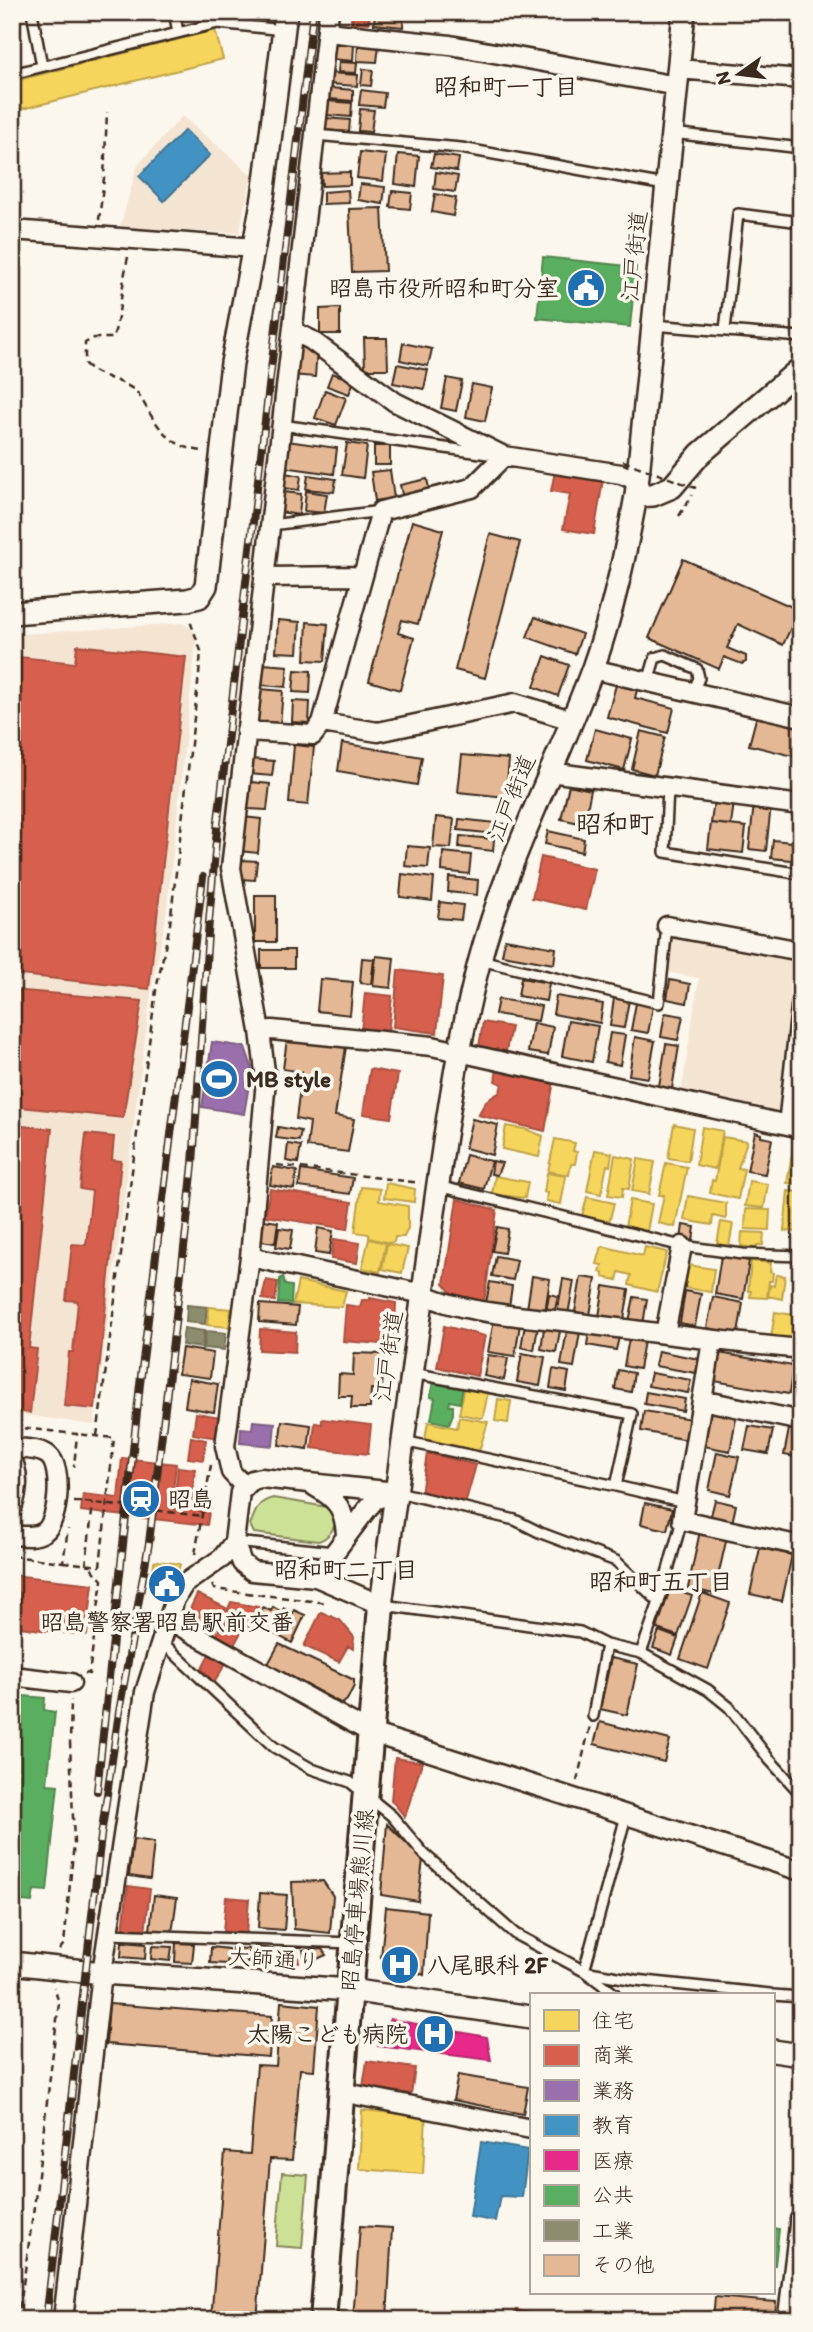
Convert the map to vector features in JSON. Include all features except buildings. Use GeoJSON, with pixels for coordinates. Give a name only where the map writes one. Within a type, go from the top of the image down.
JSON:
{"type":"FeatureCollection","features":[{"type":"Feature","properties":{"kind":"main road","name":"昭島停車場熊川線"},"geometry":{"type":"LineString","coordinates":[[323,2320],[381,1605]]}},
{"type":"Feature","properties":{"kind":"street"},"geometry":{"type":"LineString","coordinates":[[244,1486],[231,1472],[225,1446],[250,1257],[266,1080],[231,868],[329,12]]}},
{"type":"Feature","properties":{"kind":"street","name":"江戸街道"},"geometry":{"type":"LineString","coordinates":[[381,1605],[458,1051],[480,960],[516,855],[592,669],[615,603],[637,489],[678,78],[679,13]]}},
{"type":"Feature","properties":{"kind":"street"},"geometry":{"type":"LineString","coordinates":[[12,613],[187,600],[199,597],[206,586],[235,345],[255,248],[280,21]]}},
{"type":"Feature","properties":{"kind":"street"},"geometry":{"type":"LineString","coordinates":[[327,32],[450,45],[678,78],[801,79]]}},
{"type":"Feature","properties":{"kind":"street"},"geometry":{"type":"LineString","coordinates":[[12,230],[255,248]]}},
{"type":"Feature","properties":{"kind":"street"},"geometry":{"type":"LineString","coordinates":[[293,331],[311,340],[395,402],[504,456],[621,474],[637,489],[653,495],[672,487],[700,454],[801,368]]}},
{"type":"Feature","properties":{"kind":"street"},"geometry":{"type":"LineString","coordinates":[[246,731],[313,735],[322,723],[381,511],[472,488],[504,456]]}},
{"type":"Feature","properties":{"kind":"street"},"geometry":{"type":"LineString","coordinates":[[264,577],[363,576]]}},
{"type":"Feature","properties":{"kind":"street"},"geometry":{"type":"LineString","coordinates":[[592,669],[801,717]]}},
{"type":"Feature","properties":{"kind":"street"},"geometry":{"type":"LineString","coordinates":[[322,723],[378,732],[514,703],[571,720]]}},
{"type":"Feature","properties":{"kind":"street"},"geometry":{"type":"LineString","coordinates":[[549,772],[801,805]]}},
{"type":"Feature","properties":{"kind":"street"},"geometry":{"type":"LineString","coordinates":[[667,926],[801,951]]}},
{"type":"Feature","properties":{"kind":"street"},"geometry":{"type":"LineString","coordinates":[[260,1031],[432,1046],[794,1127],[801,1007]]}},
{"type":"Feature","properties":{"kind":"street"},"geometry":{"type":"LineString","coordinates":[[665,1334],[682,1245]]}},
{"type":"Feature","properties":{"kind":"street"},"geometry":{"type":"LineString","coordinates":[[250,1257],[423,1294],[441,1302],[513,1315],[712,1341],[801,1349]]}},
{"type":"Feature","properties":{"kind":"street"},"geometry":{"type":"LineString","coordinates":[[712,1341],[684,1511],[801,1546]]}},
{"type":"Feature","properties":{"kind":"street"},"geometry":{"type":"LineString","coordinates":[[702,1400],[801,1421]]}},
{"type":"Feature","properties":{"kind":"street"},"geometry":{"type":"LineString","coordinates":[[12,1451],[38,1450],[49,1455],[57,1468],[58,1478],[54,1519],[46,1531],[32,1537],[12,1535]]}},
{"type":"Feature","properties":{"kind":"street"},"geometry":{"type":"LineString","coordinates":[[381,1605],[316,1577],[252,1571],[242,1563],[234,1542],[240,1492],[252,1480],[261,1478],[396,1492]]}},
{"type":"Feature","properties":{"kind":"street"},"geometry":{"type":"LineString","coordinates":[[308,1483],[341,1508],[345,1518],[346,1537]]}},
{"type":"Feature","properties":{"kind":"street"},"geometry":{"type":"LineString","coordinates":[[316,1577],[376,1500],[396,1492]]}},
{"type":"Feature","properties":{"kind":"street"},"geometry":{"type":"LineString","coordinates":[[63,2320],[102,1973],[145,1692],[175,1599],[184,1584],[222,1558],[234,1542]]}},
{"type":"Feature","properties":{"kind":"street"},"geometry":{"type":"LineString","coordinates":[[167,1619],[371,1733],[801,1871]]}},
{"type":"Feature","properties":{"kind":"street"},"geometry":{"type":"LineString","coordinates":[[12,1675],[76,1678]]}},
{"type":"Feature","properties":{"kind":"street","name":"大師通り"},"geometry":{"type":"LineString","coordinates":[[12,1963],[102,1973],[350,1990],[530,2017]]}},
{"type":"Feature","properties":{"kind":"street"},"geometry":{"type":"LineString","coordinates":[[774,2051],[801,2055]]}},
{"type":"Feature","properties":{"kind":"street"},"geometry":{"type":"LineString","coordinates":[[341,2092],[530,2129]]}},
{"type":"Feature","properties":{"kind":"street"},"geometry":{"type":"LineString","coordinates":[[794,2306],[801,2221]]}},
{"type":"Feature","properties":{"kind":"lane"},"geometry":{"type":"LineString","coordinates":[[32,12],[42,66]]}},
{"type":"Feature","properties":{"kind":"lane"},"geometry":{"type":"LineString","coordinates":[[174,12],[178,33]]}},
{"type":"Feature","properties":{"kind":"lane"},"geometry":{"type":"LineString","coordinates":[[12,74],[218,23],[280,21]]}},
{"type":"Feature","properties":{"kind":"lane"},"geometry":{"type":"LineString","coordinates":[[672,133],[801,148]]}},
{"type":"Feature","properties":{"kind":"lane"},"geometry":{"type":"LineString","coordinates":[[315,135],[461,148],[667,185]]}},
{"type":"Feature","properties":{"kind":"lane"},"geometry":{"type":"LineString","coordinates":[[724,330],[738,214],[801,222]]}},
{"type":"Feature","properties":{"kind":"lane"},"geometry":{"type":"LineString","coordinates":[[653,325],[801,337]]}},
{"type":"Feature","properties":{"kind":"lane"},"geometry":{"type":"LineString","coordinates":[[281,425],[504,456]]}},
{"type":"Feature","properties":{"kind":"lane"},"geometry":{"type":"LineString","coordinates":[[271,525],[381,511]]}},
{"type":"Feature","properties":{"kind":"lane"},"geometry":{"type":"LineString","coordinates":[[648,682],[655,658],[665,655],[697,669],[699,678],[693,692]]}},
{"type":"Feature","properties":{"kind":"lane"},"geometry":{"type":"LineString","coordinates":[[668,788],[665,852],[801,874]]}},
{"type":"Feature","properties":{"kind":"lane"},"geometry":{"type":"LineString","coordinates":[[480,960],[659,1003],[667,926]]}},
{"type":"Feature","properties":{"kind":"lane"},"geometry":{"type":"LineString","coordinates":[[438,1185],[682,1245],[743,1254],[801,1256]]}},
{"type":"Feature","properties":{"kind":"lane"},"geometry":{"type":"LineString","coordinates":[[412,1373],[632,1414],[616,1486]]}},
{"type":"Feature","properties":{"kind":"lane"},"geometry":{"type":"LineString","coordinates":[[403,1441],[616,1486],[684,1511],[659,1602],[641,1653]]}},
{"type":"Feature","properties":{"kind":"lane"},"geometry":{"type":"LineString","coordinates":[[12,1451],[19,1461],[18,1505],[12,1519]]}},
{"type":"Feature","properties":{"kind":"lane"},"geometry":{"type":"LineString","coordinates":[[396,1492],[515,1520],[541,1533],[616,1561],[659,1602]]}},
{"type":"Feature","properties":{"kind":"lane"},"geometry":{"type":"LineString","coordinates":[[234,1542],[334,1552]]}},
{"type":"Feature","properties":{"kind":"lane"},"geometry":{"type":"LineString","coordinates":[[381,1605],[580,1632],[606,1645],[641,1653],[708,1690],[729,1707],[769,1759],[801,1794]]}},
{"type":"Feature","properties":{"kind":"lane"},"geometry":{"type":"LineString","coordinates":[[160,1640],[274,1747],[312,1769],[350,1782],[392,1816],[424,1854],[515,1934],[584,1971],[614,1993]]}},
{"type":"Feature","properties":{"kind":"lane"},"geometry":{"type":"LineString","coordinates":[[593,1716],[606,1645]]}},
{"type":"Feature","properties":{"kind":"lane"},"geometry":{"type":"LineString","coordinates":[[584,1971],[626,1816]]}},
{"type":"Feature","properties":{"kind":"lane"},"geometry":{"type":"LineString","coordinates":[[109,1934],[354,1943]]}},
{"type":"Feature","properties":{"kind":"lane"},"geometry":{"type":"LineString","coordinates":[[584,1971],[635,1980],[761,1993]]}},
{"type":"Feature","properties":{"kind":"lane"},"geometry":{"type":"LineString","coordinates":[[774,1994],[801,1997]]}},
{"type":"Feature","properties":{"kind":"path"},"geometry":{"type":"LineString","coordinates":[[98,225],[104,178],[107,112]]}},
{"type":"Feature","properties":{"kind":"path"},"geometry":{"type":"LineString","coordinates":[[129,253],[113,338],[94,338],[85,343],[85,364],[94,373],[137,391],[160,432],[174,443],[193,450],[213,452]]}},
{"type":"Feature","properties":{"kind":"path"},"geometry":{"type":"LineString","coordinates":[[623,461],[696,488],[679,516]]}},
{"type":"Feature","properties":{"kind":"path"},"geometry":{"type":"LineString","coordinates":[[97,1436],[156,990],[170,924],[199,675],[201,651],[188,616],[187,600]]}},
{"type":"Feature","properties":{"kind":"path"},"geometry":{"type":"LineString","coordinates":[[260,1163],[438,1185]]}},
{"type":"Feature","properties":{"kind":"path"},"geometry":{"type":"LineString","coordinates":[[63,1562],[100,1566],[114,1438],[77,1434]]}},
{"type":"Feature","properties":{"kind":"path"},"geometry":{"type":"LineString","coordinates":[[192,1564],[203,1516],[210,1466]]}},
{"type":"Feature","properties":{"kind":"path"},"geometry":{"type":"LineString","coordinates":[[68,1501],[143,1507],[203,1516]]}},
{"type":"Feature","properties":{"kind":"path"},"geometry":{"type":"LineString","coordinates":[[18,2320],[59,2003],[53,1983],[57,1952],[64,1944],[75,1843],[70,1742],[76,1678],[89,1674],[102,1580],[88,1565],[93,1503]]}},
{"type":"Feature","properties":{"kind":"path"},"geometry":{"type":"LineString","coordinates":[[208,1580],[214,1589],[335,1604]]}},
{"type":"Feature","properties":{"kind":"path"},"geometry":{"type":"LineString","coordinates":[[573,1799],[593,1716]]}},
{"type":"Feature","properties":{"kind":"shaded area"},"geometry":{"type":"Polygon","coordinates":[[[182,116],[252,175],[239,233],[120,228],[137,166],[182,116]]]}},
{"type":"Feature","properties":{"kind":"shaded area"},"geometry":{"type":"Polygon","coordinates":[[[183,623],[197,634],[166,916],[151,993],[94,1425],[12,1413],[12,635],[183,623]]]}},
{"type":"Feature","properties":{"kind":"shaded area"},"geometry":{"type":"Polygon","coordinates":[[[667,926],[801,951],[801,1007],[788,1125],[680,1101],[699,978],[662,971],[667,926]]]}},
{"type":"Feature","properties":{"kind":"green space"},"geometry":{"type":"Polygon","coordinates":[[[273,1498],[327,1507],[337,1518],[335,1526],[328,1535],[318,1541],[254,1533],[250,1525],[256,1511],[260,1504],[273,1498]]]}},
{"type":"Feature","properties":{"kind":"green space"},"geometry":{"type":"Polygon","coordinates":[[[282,2173],[308,2175],[302,2248],[276,2246],[282,2173]]]}},
{"type":"Feature","properties":{"kind":"railway"},"geometry":{"type":"LineString","coordinates":[[46,2320],[101,1836],[119,1712],[149,1543],[186,1231],[217,829],[313,12]]}},
{"type":"Feature","properties":{"kind":"railway"},"geometry":{"type":"LineString","coordinates":[[97,1791],[140,1384],[203,877]]}},
{"type":"Feature","properties":{"kind":"place","name":"昭島市役所昭和町分室"},"geometry":{"type":"Point","coordinates":[586,288]}},
{"type":"Feature","properties":{"kind":"place","name":"MB style"},"geometry":{"type":"Point","coordinates":[219,1079]}},
{"type":"Feature","properties":{"kind":"place","name":"昭島"},"geometry":{"type":"Point","coordinates":[141,1499]}},
{"type":"Feature","properties":{"kind":"place","name":"昭島警察署昭島駅前交番"},"geometry":{"type":"Point","coordinates":[167,1584]}},
{"type":"Feature","properties":{"kind":"place","name":"八尾眼科 2F"},"geometry":{"type":"Point","coordinates":[400,1965]}},
{"type":"Feature","properties":{"kind":"place","name":"太陽こども病院"},"geometry":{"type":"Point","coordinates":[435,2034]}},
{"type":"Feature","properties":{"kind":"district","name":"昭和町一丁目"},"geometry":{"type":"Point","coordinates":[506,86]}},
{"type":"Feature","properties":{"kind":"district","name":"昭和町"},"geometry":{"type":"Point","coordinates":[615,824]}},
{"type":"Feature","properties":{"kind":"district","name":"昭和町二丁目"},"geometry":{"type":"Point","coordinates":[346,1569]}},
{"type":"Feature","properties":{"kind":"district","name":"昭和町五丁目"},"geometry":{"type":"Point","coordinates":[661,1581]}}]}
